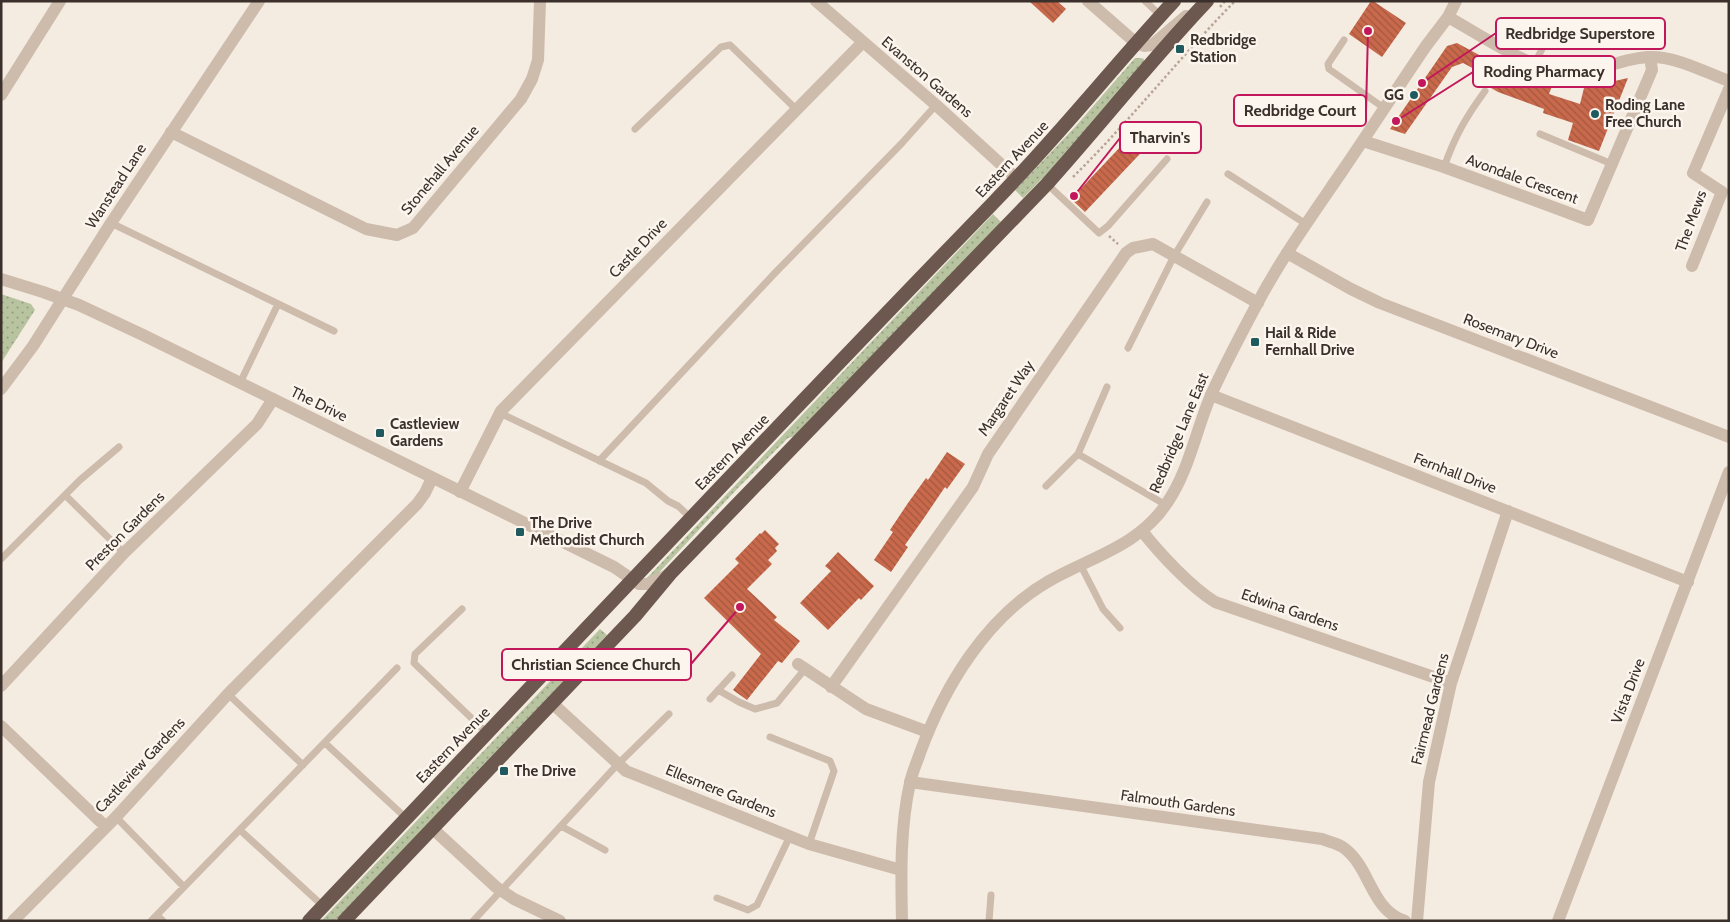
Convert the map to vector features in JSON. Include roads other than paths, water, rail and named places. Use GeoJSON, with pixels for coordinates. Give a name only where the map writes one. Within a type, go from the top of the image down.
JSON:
{"type":"FeatureCollection","features":[{"type":"Feature","properties":{"kind":"highway","name":"Eastern Avenue"},"geometry":{"type":"LineString","coordinates":[[309,921],[1016,178],[1074,116],[1174,1]]}},
{"type":"Feature","properties":{"kind":"highway"},"geometry":{"type":"LineString","coordinates":[[344,921],[646,605],[670,574],[1052,188],[1170,40],[1207,1]]}},
{"type":"Feature","properties":{"kind":"street"},"geometry":{"type":"LineString","coordinates":[[1,96],[60,1]]}},
{"type":"Feature","properties":{"kind":"street","name":"Wanstead Lane"},"geometry":{"type":"LineString","coordinates":[[1,389],[33,346],[111,223],[259,1]]}},
{"type":"Feature","properties":{"kind":"street","name":"Stonehall Avenue"},"geometry":{"type":"LineString","coordinates":[[171,132],[366,229],[397,235],[413,228],[521,99],[532,79],[538,60],[540,1]]}},
{"type":"Feature","properties":{"kind":"street","name":"Evanston Gardens"},"geometry":{"type":"LineString","coordinates":[[816,1],[862,43],[936,105],[1016,178]]}},
{"type":"Feature","properties":{"kind":"street"},"geometry":{"type":"LineString","coordinates":[[1088,1],[1136,43],[1144,46],[1152,45],[1203,1]]}},
{"type":"Feature","properties":{"kind":"street","name":"Redbridge Lane East"},"geometry":{"type":"LineString","coordinates":[[902,921],[901,870],[903,834],[910,782],[928,732],[958,676],[999,620],[1026,595],[1051,580],[1108,552],[1142,531],[1166,505],[1176,489],[1211,395],[1258,303],[1306,224],[1426,46],[1448,17],[1456,1]]}},
{"type":"Feature","properties":{"kind":"street"},"geometry":{"type":"LineString","coordinates":[[1448,17],[1511,53],[1552,72],[1575,74],[1650,57],[1672,60],[1729,81]]}},
{"type":"Feature","properties":{"kind":"street","name":"Castle Drive"},"geometry":{"type":"LineString","coordinates":[[460,492],[500,413],[862,43]]}},
{"type":"Feature","properties":{"kind":"street","name":"Avondale Crescent"},"geometry":{"type":"LineString","coordinates":[[1363,141],[1444,167],[1588,220],[1652,70],[1650,57]]}},
{"type":"Feature","properties":{"kind":"street","name":"The Mews"},"geometry":{"type":"LineString","coordinates":[[1692,266],[1722,192],[1693,173],[1729,89]]}},
{"type":"Feature","properties":{"kind":"street","name":"Margaret Way"},"geometry":{"type":"LineString","coordinates":[[832,687],[973,487],[988,454],[1126,253],[1133,248],[1152,244],[1174,256]]}},
{"type":"Feature","properties":{"kind":"street","name":"Rosemary Drive"},"geometry":{"type":"LineString","coordinates":[[1287,253],[1380,303],[1729,437]]}},
{"type":"Feature","properties":{"kind":"street"},"geometry":{"type":"LineString","coordinates":[[1174,256],[1258,303]]}},
{"type":"Feature","properties":{"kind":"street","name":"The Drive"},"geometry":{"type":"LineString","coordinates":[[1,279],[62,298],[143,335],[614,567],[632,580]]}},
{"type":"Feature","properties":{"kind":"street","name":"Fernhall Drive"},"geometry":{"type":"LineString","coordinates":[[1211,395],[1688,582]]}},
{"type":"Feature","properties":{"kind":"street","name":"Preston Gardens"},"geometry":{"type":"LineString","coordinates":[[1,686],[124,553],[257,424],[273,399]]}},
{"type":"Feature","properties":{"kind":"street","name":"Vista Drive"},"geometry":{"type":"LineString","coordinates":[[1558,921],[1729,472]]}},
{"type":"Feature","properties":{"kind":"street","name":"Castleview Gardens"},"geometry":{"type":"LineString","coordinates":[[13,921],[116,817],[228,694],[417,504],[432,478]]}},
{"type":"Feature","properties":{"kind":"street","name":"Fairmead Gardens"},"geometry":{"type":"LineString","coordinates":[[1417,921],[1429,782],[1451,683],[1508,512]]}},
{"type":"Feature","properties":{"kind":"street","name":"Edwina Gardens"},"geometry":{"type":"LineString","coordinates":[[1142,531],[1151,543],[1188,580],[1205,596],[1215,602],[1451,683]]}},
{"type":"Feature","properties":{"kind":"street"},"geometry":{"type":"LineString","coordinates":[[632,580],[639,584],[648,584],[670,574]]}},
{"type":"Feature","properties":{"kind":"street"},"geometry":{"type":"LineString","coordinates":[[801,667],[866,709],[928,732]]}},
{"type":"Feature","properties":{"kind":"street","name":"Ellesmere Gardens"},"geometry":{"type":"LineString","coordinates":[[552,702],[626,771],[810,844],[901,870]]}},
{"type":"Feature","properties":{"kind":"street"},"geometry":{"type":"LineString","coordinates":[[1,726],[106,827]]}},
{"type":"Feature","properties":{"kind":"street","name":"Falmouth Gardens"},"geometry":{"type":"LineString","coordinates":[[910,782],[1322,839],[1343,846],[1362,869],[1379,902],[1388,911],[1405,921]]}},
{"type":"Feature","properties":{"kind":"street"},"geometry":{"type":"LineString","coordinates":[[432,828],[500,890],[514,899],[560,921]]}},
{"type":"Feature","properties":{"kind":"lane"},"geometry":{"type":"LineString","coordinates":[[1145,1],[1161,16]]}},
{"type":"Feature","properties":{"kind":"lane"},"geometry":{"type":"LineString","coordinates":[[1511,53],[1524,37],[1534,30],[1549,35],[1534,65]]}},
{"type":"Feature","properties":{"kind":"lane"},"geometry":{"type":"LineString","coordinates":[[1344,40],[1328,64],[1329,69],[1384,108]]}},
{"type":"Feature","properties":{"kind":"lane"},"geometry":{"type":"LineString","coordinates":[[634,129],[720,47],[730,44],[797,110]]}},
{"type":"Feature","properties":{"kind":"lane"},"geometry":{"type":"LineString","coordinates":[[1444,167],[1453,142],[1467,115],[1485,91]]}},
{"type":"Feature","properties":{"kind":"lane"},"geometry":{"type":"LineString","coordinates":[[599,461],[936,105]]}},
{"type":"Feature","properties":{"kind":"lane"},"geometry":{"type":"LineString","coordinates":[[1540,134],[1612,164]]}},
{"type":"Feature","properties":{"kind":"lane"},"geometry":{"type":"LineString","coordinates":[[1052,188],[1099,233],[1167,159]]}},
{"type":"Feature","properties":{"kind":"lane"},"geometry":{"type":"LineString","coordinates":[[1228,174],[1306,224]]}},
{"type":"Feature","properties":{"kind":"lane"},"geometry":{"type":"LineString","coordinates":[[1128,348],[1174,256],[1207,202]]}},
{"type":"Feature","properties":{"kind":"lane"},"geometry":{"type":"LineString","coordinates":[[111,223],[334,331]]}},
{"type":"Feature","properties":{"kind":"lane"},"geometry":{"type":"LineString","coordinates":[[240,383],[278,304]]}},
{"type":"Feature","properties":{"kind":"lane"},"geometry":{"type":"LineString","coordinates":[[1046,486],[1078,454],[1107,387]]}},
{"type":"Feature","properties":{"kind":"lane"},"geometry":{"type":"LineString","coordinates":[[500,413],[646,484],[678,506],[691,518]]}},
{"type":"Feature","properties":{"kind":"lane"},"geometry":{"type":"LineString","coordinates":[[1,559],[65,495],[119,447]]}},
{"type":"Feature","properties":{"kind":"lane"},"geometry":{"type":"LineString","coordinates":[[1078,454],[1166,505]]}},
{"type":"Feature","properties":{"kind":"lane"},"geometry":{"type":"LineString","coordinates":[[65,495],[124,553]]}},
{"type":"Feature","properties":{"kind":"lane"},"geometry":{"type":"LineString","coordinates":[[1081,566],[1103,609],[1120,628]]}},
{"type":"Feature","properties":{"kind":"lane"},"geometry":{"type":"LineString","coordinates":[[462,609],[415,654],[414,663],[487,733]]}},
{"type":"Feature","properties":{"kind":"lane"},"geometry":{"type":"LineString","coordinates":[[718,690],[755,709],[777,703],[801,667]]}},
{"type":"Feature","properties":{"kind":"lane"},"geometry":{"type":"LineString","coordinates":[[163,921],[154,918],[397,668]]}},
{"type":"Feature","properties":{"kind":"lane"},"geometry":{"type":"LineString","coordinates":[[710,699],[732,676]]}},
{"type":"Feature","properties":{"kind":"lane"},"geometry":{"type":"LineString","coordinates":[[228,694],[303,765]]}},
{"type":"Feature","properties":{"kind":"lane"},"geometry":{"type":"LineString","coordinates":[[473,921],[618,764],[669,714]]}},
{"type":"Feature","properties":{"kind":"lane"},"geometry":{"type":"LineString","coordinates":[[770,737],[830,761],[834,771],[810,844]]}},
{"type":"Feature","properties":{"kind":"lane"},"geometry":{"type":"LineString","coordinates":[[325,743],[406,818]]}},
{"type":"Feature","properties":{"kind":"lane"},"geometry":{"type":"LineString","coordinates":[[116,817],[184,887]]}},
{"type":"Feature","properties":{"kind":"lane"},"geometry":{"type":"LineString","coordinates":[[560,826],[605,850]]}},
{"type":"Feature","properties":{"kind":"lane"},"geometry":{"type":"LineString","coordinates":[[240,830],[323,906]]}},
{"type":"Feature","properties":{"kind":"lane"},"geometry":{"type":"LineString","coordinates":[[717,898],[748,910],[757,905],[790,836]]}},
{"type":"Feature","properties":{"kind":"lane"},"geometry":{"type":"LineString","coordinates":[[988,921],[990,895]]}},
{"type":"Feature","properties":{"kind":"place","name":"Redbridge Court"},"geometry":{"type":"Point","coordinates":[1368,31]}},
{"type":"Feature","properties":{"kind":"place","name":"Redbridge Station"},"geometry":{"type":"Point","coordinates":[1180,49]}},
{"type":"Feature","properties":{"kind":"place","name":"Redbridge Superstore"},"geometry":{"type":"Point","coordinates":[1422,83]}},
{"type":"Feature","properties":{"kind":"place","name":"GG"},"geometry":{"type":"Point","coordinates":[1414,95]}},
{"type":"Feature","properties":{"kind":"place","name":"Roding Lane Free Church"},"geometry":{"type":"Point","coordinates":[1595,114]}},
{"type":"Feature","properties":{"kind":"place","name":"Roding Pharmacy"},"geometry":{"type":"Point","coordinates":[1396,121]}},
{"type":"Feature","properties":{"kind":"place","name":"Tharvin's"},"geometry":{"type":"Point","coordinates":[1074,196]}},
{"type":"Feature","properties":{"kind":"place","name":"Hail & Ride Fernhall Drive"},"geometry":{"type":"Point","coordinates":[1255,342]}},
{"type":"Feature","properties":{"kind":"place","name":"Castleview Gardens"},"geometry":{"type":"Point","coordinates":[380,433]}},
{"type":"Feature","properties":{"kind":"place","name":"The Drive Methodist Church"},"geometry":{"type":"Point","coordinates":[520,532]}},
{"type":"Feature","properties":{"kind":"place","name":"Christian Science Church"},"geometry":{"type":"Point","coordinates":[740,607]}},
{"type":"Feature","properties":{"kind":"place","name":"The Drive"},"geometry":{"type":"Point","coordinates":[504,771]}}]}
